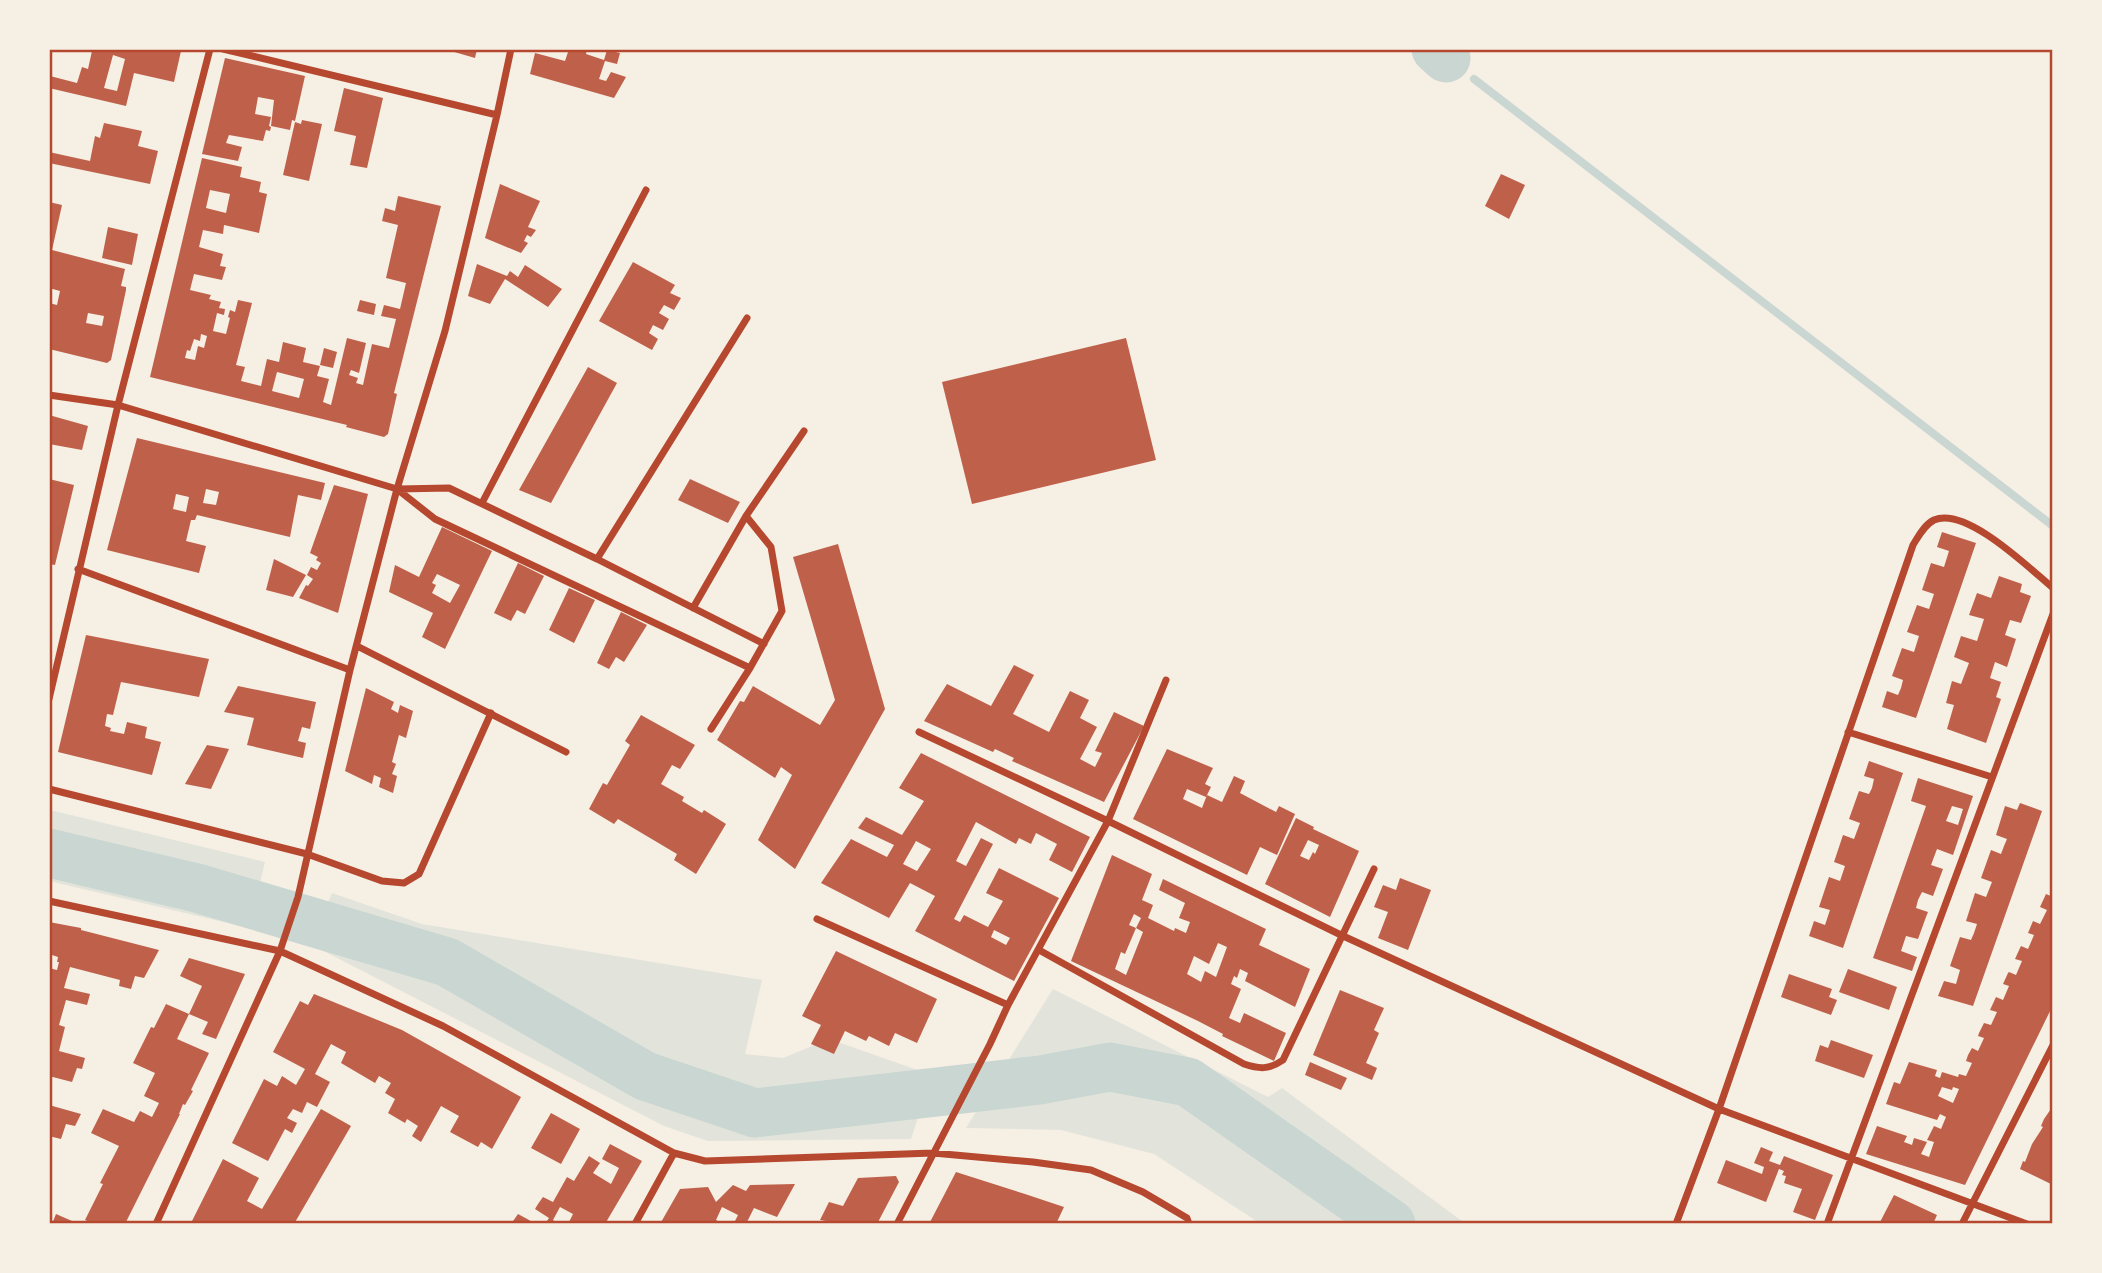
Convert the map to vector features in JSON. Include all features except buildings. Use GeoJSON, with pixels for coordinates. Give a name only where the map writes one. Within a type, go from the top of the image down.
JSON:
{"type":"FeatureCollection","features":[{"type":"Feature","properties":{"kind":"street"},"geometry":{"type":"LineString","coordinates":[[49,699],[118,405],[210,49]]}},
{"type":"Feature","properties":{"kind":"street"},"geometry":{"type":"LineString","coordinates":[[223,49],[497,115]]}},
{"type":"Feature","properties":{"kind":"street"},"geometry":{"type":"LineString","coordinates":[[156,1224],[287,934],[298,897],[350,670],[397,489],[445,331],[511,49]]}},
{"type":"Feature","properties":{"kind":"street"},"geometry":{"type":"LineString","coordinates":[[482,503],[646,190]]}},
{"type":"Feature","properties":{"kind":"street"},"geometry":{"type":"LineString","coordinates":[[597,559],[747,318]]}},
{"type":"Feature","properties":{"kind":"street"},"geometry":{"type":"LineString","coordinates":[[49,395],[118,405],[397,489],[449,488],[764,644]]}},
{"type":"Feature","properties":{"kind":"street"},"geometry":{"type":"LineString","coordinates":[[693,608],[746,516],[804,431]]}},
{"type":"Feature","properties":{"kind":"street"},"geometry":{"type":"LineString","coordinates":[[397,489],[435,519],[750,668]]}},
{"type":"Feature","properties":{"kind":"street"},"geometry":{"type":"LineString","coordinates":[[711,729],[782,611],[771,547],[746,516]]}},
{"type":"Feature","properties":{"kind":"street"},"geometry":{"type":"LineString","coordinates":[[1676,1224],[1719,1109],[1913,545],[1924,527],[1934,520],[1950,518],[1986,534],[2053,588]]}},
{"type":"Feature","properties":{"kind":"street"},"geometry":{"type":"LineString","coordinates":[[78,569],[350,670]]}},
{"type":"Feature","properties":{"kind":"street"},"geometry":{"type":"LineString","coordinates":[[1827,1224],[2053,614]]}},
{"type":"Feature","properties":{"kind":"street"},"geometry":{"type":"LineString","coordinates":[[357,646],[566,752]]}},
{"type":"Feature","properties":{"kind":"street"},"geometry":{"type":"LineString","coordinates":[[897,1224],[1008,1006],[1108,821],[1166,680]]}},
{"type":"Feature","properties":{"kind":"street"},"geometry":{"type":"LineString","coordinates":[[49,789],[307,854],[382,881],[404,883],[419,874],[491,713]]}},
{"type":"Feature","properties":{"kind":"street"},"geometry":{"type":"LineString","coordinates":[[919,732],[1342,935],[1719,1109],[2027,1224]]}},
{"type":"Feature","properties":{"kind":"street"},"geometry":{"type":"LineString","coordinates":[[1848,733],[1992,777]]}},
{"type":"Feature","properties":{"kind":"street"},"geometry":{"type":"LineString","coordinates":[[1040,950],[1244,1063],[1256,1068],[1275,1066],[1283,1060],[1374,869]]}},
{"type":"Feature","properties":{"kind":"street"},"geometry":{"type":"LineString","coordinates":[[49,901],[280,951],[443,1026],[674,1153],[705,1161],[933,1153],[1033,1162],[1091,1170],[1143,1192],[1187,1218],[1189,1224]]}},
{"type":"Feature","properties":{"kind":"street"},"geometry":{"type":"LineString","coordinates":[[817,919],[1008,1006]]}},
{"type":"Feature","properties":{"kind":"street"},"geometry":{"type":"LineString","coordinates":[[1962,1224],[2053,1045]]}},
{"type":"Feature","properties":{"kind":"street"},"geometry":{"type":"LineString","coordinates":[[635,1224],[674,1153]]}},
{"type":"Feature","properties":{"kind":"shaded area"},"geometry":{"type":"Polygon","coordinates":[[[50,810],[265,862],[249,928],[49,881],[50,810]]]}},
{"type":"Feature","properties":{"kind":"shaded area"},"geometry":{"type":"Polygon","coordinates":[[[332,893],[422,924],[762,980],[745,1054],[783,1058],[829,1039],[932,1075],[911,1139],[708,1141],[664,1126],[310,944],[332,893]]]}},
{"type":"Feature","properties":{"kind":"shaded area"},"geometry":{"type":"Polygon","coordinates":[[[1053,989],[1268,1097],[1282,1088],[1466,1224],[1261,1224],[1154,1154],[1061,1130],[966,1128],[1053,989]]]}},
{"type":"Feature","properties":{"kind":"waterway"},"geometry":{"type":"LineString","coordinates":[[1436,49],[1446,58]]}},
{"type":"Feature","properties":{"kind":"waterway"},"geometry":{"type":"LineString","coordinates":[[1474,79],[2053,526]]}},
{"type":"Feature","properties":{"kind":"waterway"},"geometry":{"type":"LineString","coordinates":[[49,853],[197,888],[447,962],[645,1076],[755,1113],[1040,1080],[1110,1067],[1188,1082],[1391,1224]]}}]}
